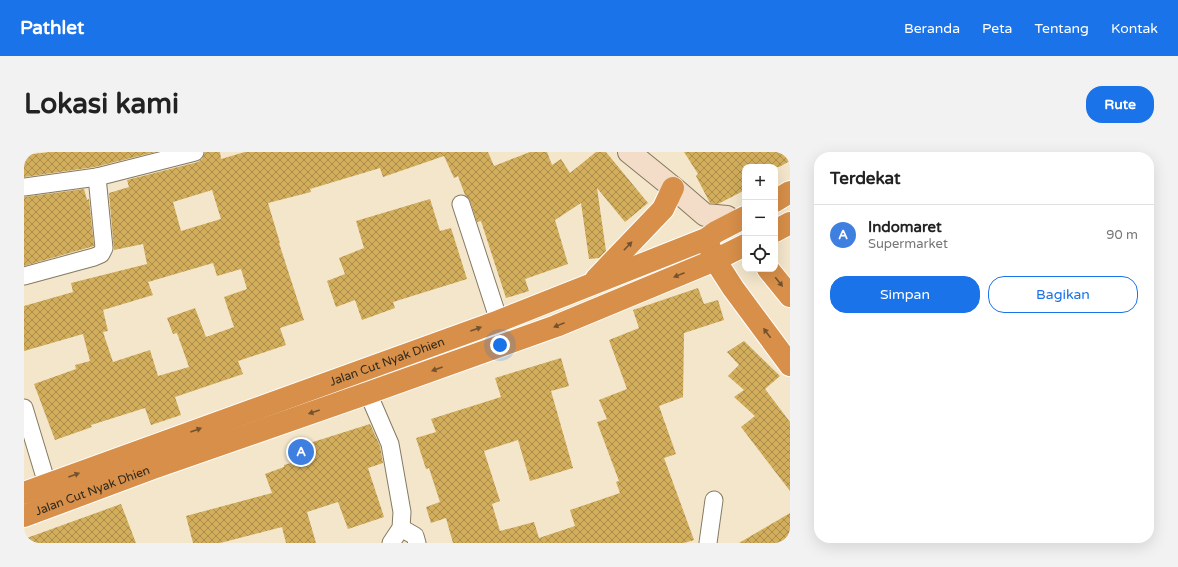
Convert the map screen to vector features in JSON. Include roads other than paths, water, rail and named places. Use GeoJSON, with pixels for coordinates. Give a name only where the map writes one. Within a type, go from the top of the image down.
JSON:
{"type":"FeatureCollection","features":[{"type":"Feature","properties":{"kind":"highway"},"geometry":{"type":"LineString","coordinates":[[591,285],[663,209],[673,188]]}},
{"type":"Feature","properties":{"kind":"highway"},"geometry":{"type":"LineString","coordinates":[[777,200],[790,192]]}},
{"type":"Feature","properties":{"kind":"highway"},"geometry":{"type":"LineString","coordinates":[[778,229],[790,223]]}},
{"type":"Feature","properties":{"kind":"highway","name":"Jalan Cut Nyak Dhien"},"geometry":{"type":"LineString","coordinates":[[24,493],[499,321],[742,225]]}},
{"type":"Feature","properties":{"kind":"highway"},"geometry":{"type":"LineString","coordinates":[[706,239],[715,260],[733,288],[790,365]]}},
{"type":"Feature","properties":{"kind":"highway","name":"Jalan Cut Nyak Dhien"},"geometry":{"type":"LineString","coordinates":[[24,516],[153,468],[556,326],[715,260],[742,246]]}},
{"type":"Feature","properties":{"kind":"highway"},"geometry":{"type":"LineString","coordinates":[[770,272],[790,296]]}},
{"type":"Feature","properties":{"kind":"main road"},"geometry":{"type":"LineString","coordinates":[[629,152],[705,215],[727,218],[742,225]]}},
{"type":"Feature","properties":{"kind":"main road"},"geometry":{"type":"LineString","coordinates":[[705,215],[703,233],[706,239]]}},
{"type":"Feature","properties":{"kind":"street"},"geometry":{"type":"LineString","coordinates":[[24,187],[97,177],[195,152]]}},
{"type":"Feature","properties":{"kind":"street"},"geometry":{"type":"LineString","coordinates":[[24,276],[101,254],[104,248],[97,177]]}},
{"type":"Feature","properties":{"kind":"street"},"geometry":{"type":"LineString","coordinates":[[461,204],[499,321]]}},
{"type":"Feature","properties":{"kind":"street"},"geometry":{"type":"LineString","coordinates":[[368,393],[390,444],[402,512],[400,528],[391,543]]}},
{"type":"Feature","properties":{"kind":"street"},"geometry":{"type":"LineString","coordinates":[[24,408],[47,484]]}},
{"type":"Feature","properties":{"kind":"street"},"geometry":{"type":"LineString","coordinates":[[708,543],[714,500]]}},
{"type":"Feature","properties":{"kind":"street"},"geometry":{"type":"LineString","coordinates":[[400,528],[414,536],[417,543]]}},
{"type":"Feature","properties":{"kind":"place","name":"Indomaret"},"geometry":{"type":"Point","coordinates":[301,452]}}]}
